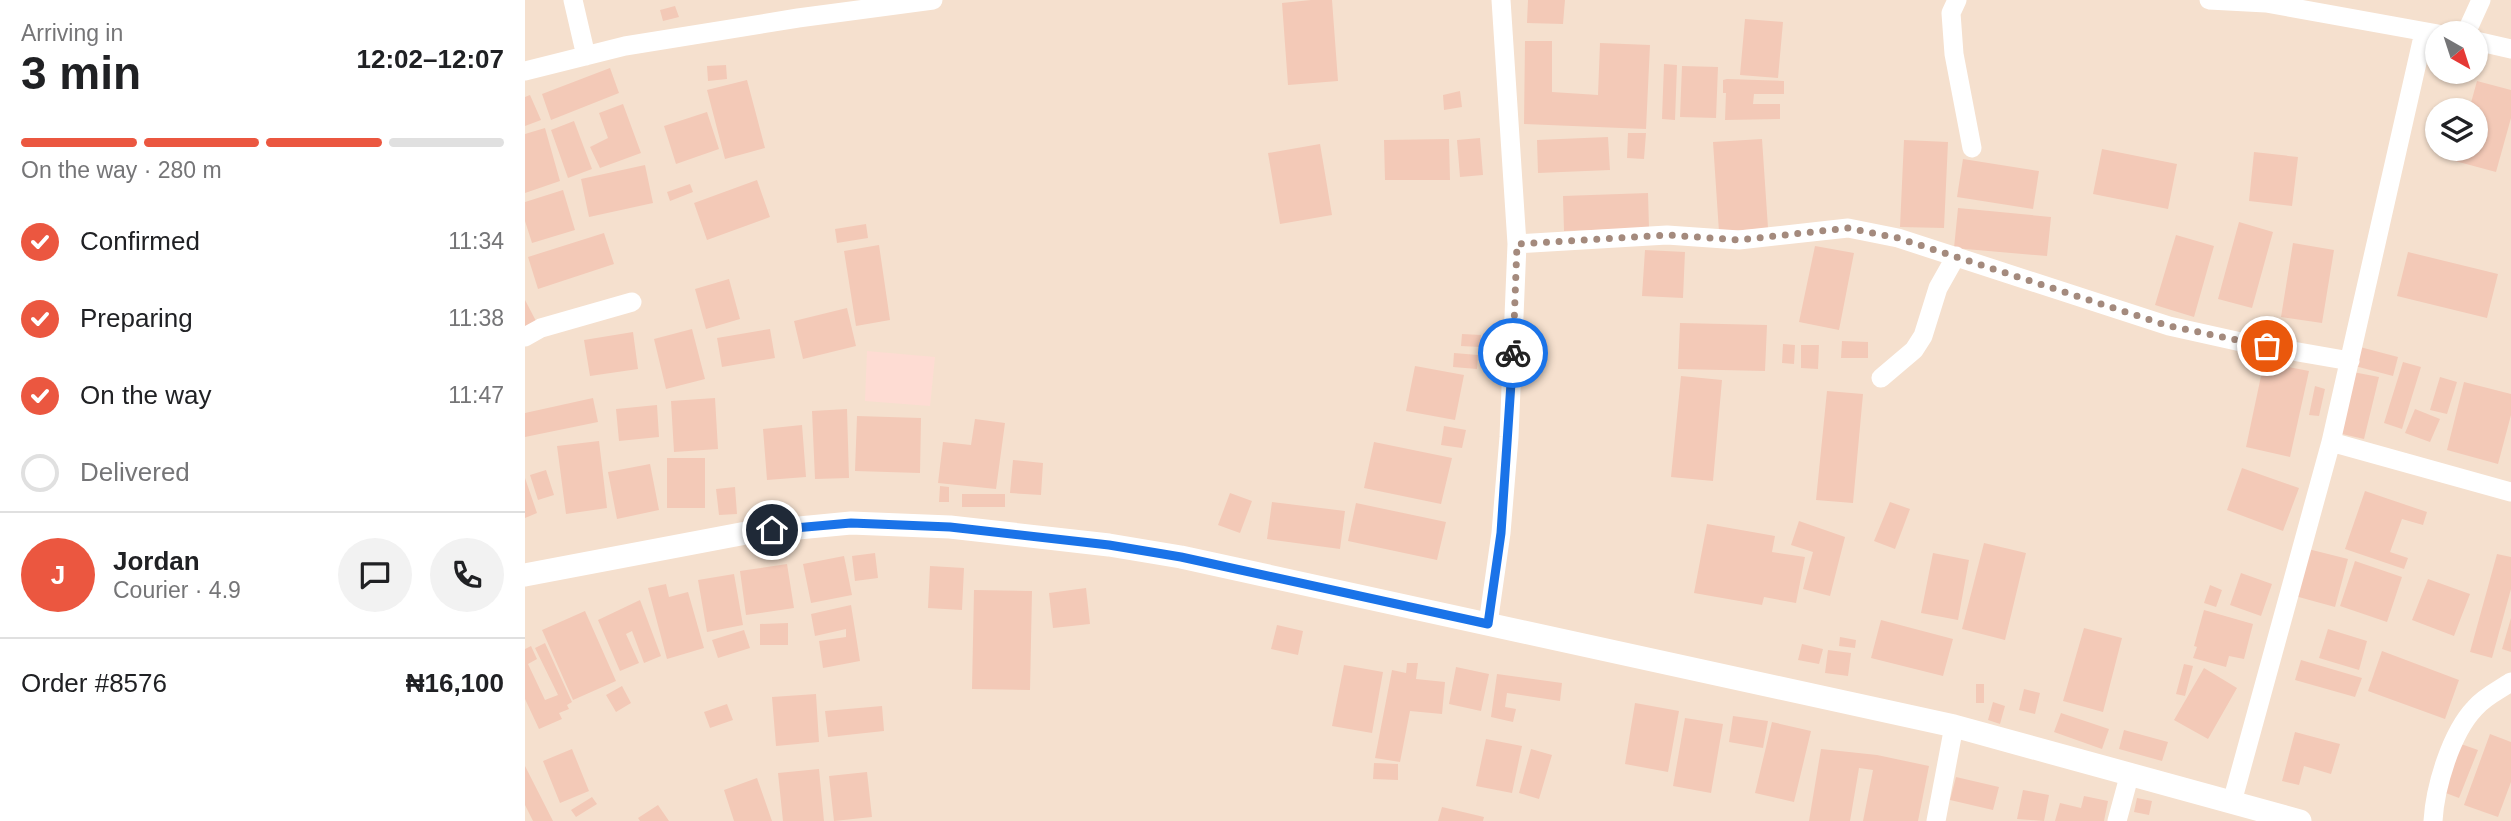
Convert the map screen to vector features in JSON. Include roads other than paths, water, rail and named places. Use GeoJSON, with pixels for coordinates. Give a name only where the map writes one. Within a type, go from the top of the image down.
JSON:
{"type":"FeatureCollection","features":[{"type":"Feature","properties":{"kind":"street"},"geometry":{"type":"LineString","coordinates":[[573,0],[586,56]]}},
{"type":"Feature","properties":{"kind":"street"},"geometry":{"type":"LineString","coordinates":[[525,71],[625,46],[798,18],[933,0]]}},
{"type":"Feature","properties":{"kind":"street"},"geometry":{"type":"LineString","coordinates":[[1488,624],[1501,533],[1509,437],[1517,244],[1500,0]]}},
{"type":"Feature","properties":{"kind":"street"},"geometry":{"type":"LineString","coordinates":[[1957,0],[1951,13],[1954,54],[1972,148]]}},
{"type":"Feature","properties":{"kind":"street"},"geometry":{"type":"LineString","coordinates":[[2209,0],[2266,2],[2425,32]]}},
{"type":"Feature","properties":{"kind":"street"},"geometry":{"type":"LineString","coordinates":[[2471,21],[2481,0]]}},
{"type":"Feature","properties":{"kind":"street"},"geometry":{"type":"LineString","coordinates":[[2489,44],[2511,48]]}},
{"type":"Feature","properties":{"kind":"street"},"geometry":{"type":"LineString","coordinates":[[2232,802],[2332,442],[2425,57]]}},
{"type":"Feature","properties":{"kind":"street"},"geometry":{"type":"LineString","coordinates":[[1517,244],[1667,235],[1739,240],[1848,228],[1898,238],[2169,326],[2350,361]]}},
{"type":"Feature","properties":{"kind":"street"},"geometry":{"type":"LineString","coordinates":[[1881,378],[1914,350],[1923,337],[1937,288],[1956,256]]}},
{"type":"Feature","properties":{"kind":"street"},"geometry":{"type":"LineString","coordinates":[[525,337],[541,328],[632,302]]}},
{"type":"Feature","properties":{"kind":"street"},"geometry":{"type":"LineString","coordinates":[[2332,442],[2511,492]]}},
{"type":"Feature","properties":{"kind":"street"},"geometry":{"type":"LineString","coordinates":[[525,575],[746,533],[851,523],[950,527],[1109,545],[1181,557],[1954,726],[2300,821]]}},
{"type":"Feature","properties":{"kind":"street"},"geometry":{"type":"LineString","coordinates":[[2433,821],[2434,796],[2457,734],[2476,706],[2511,682]]}},
{"type":"Feature","properties":{"kind":"street"},"geometry":{"type":"LineString","coordinates":[[1937,821],[1954,726]]}},
{"type":"Feature","properties":{"kind":"street"},"geometry":{"type":"LineString","coordinates":[[2117,821],[2130,773]]}}]}
